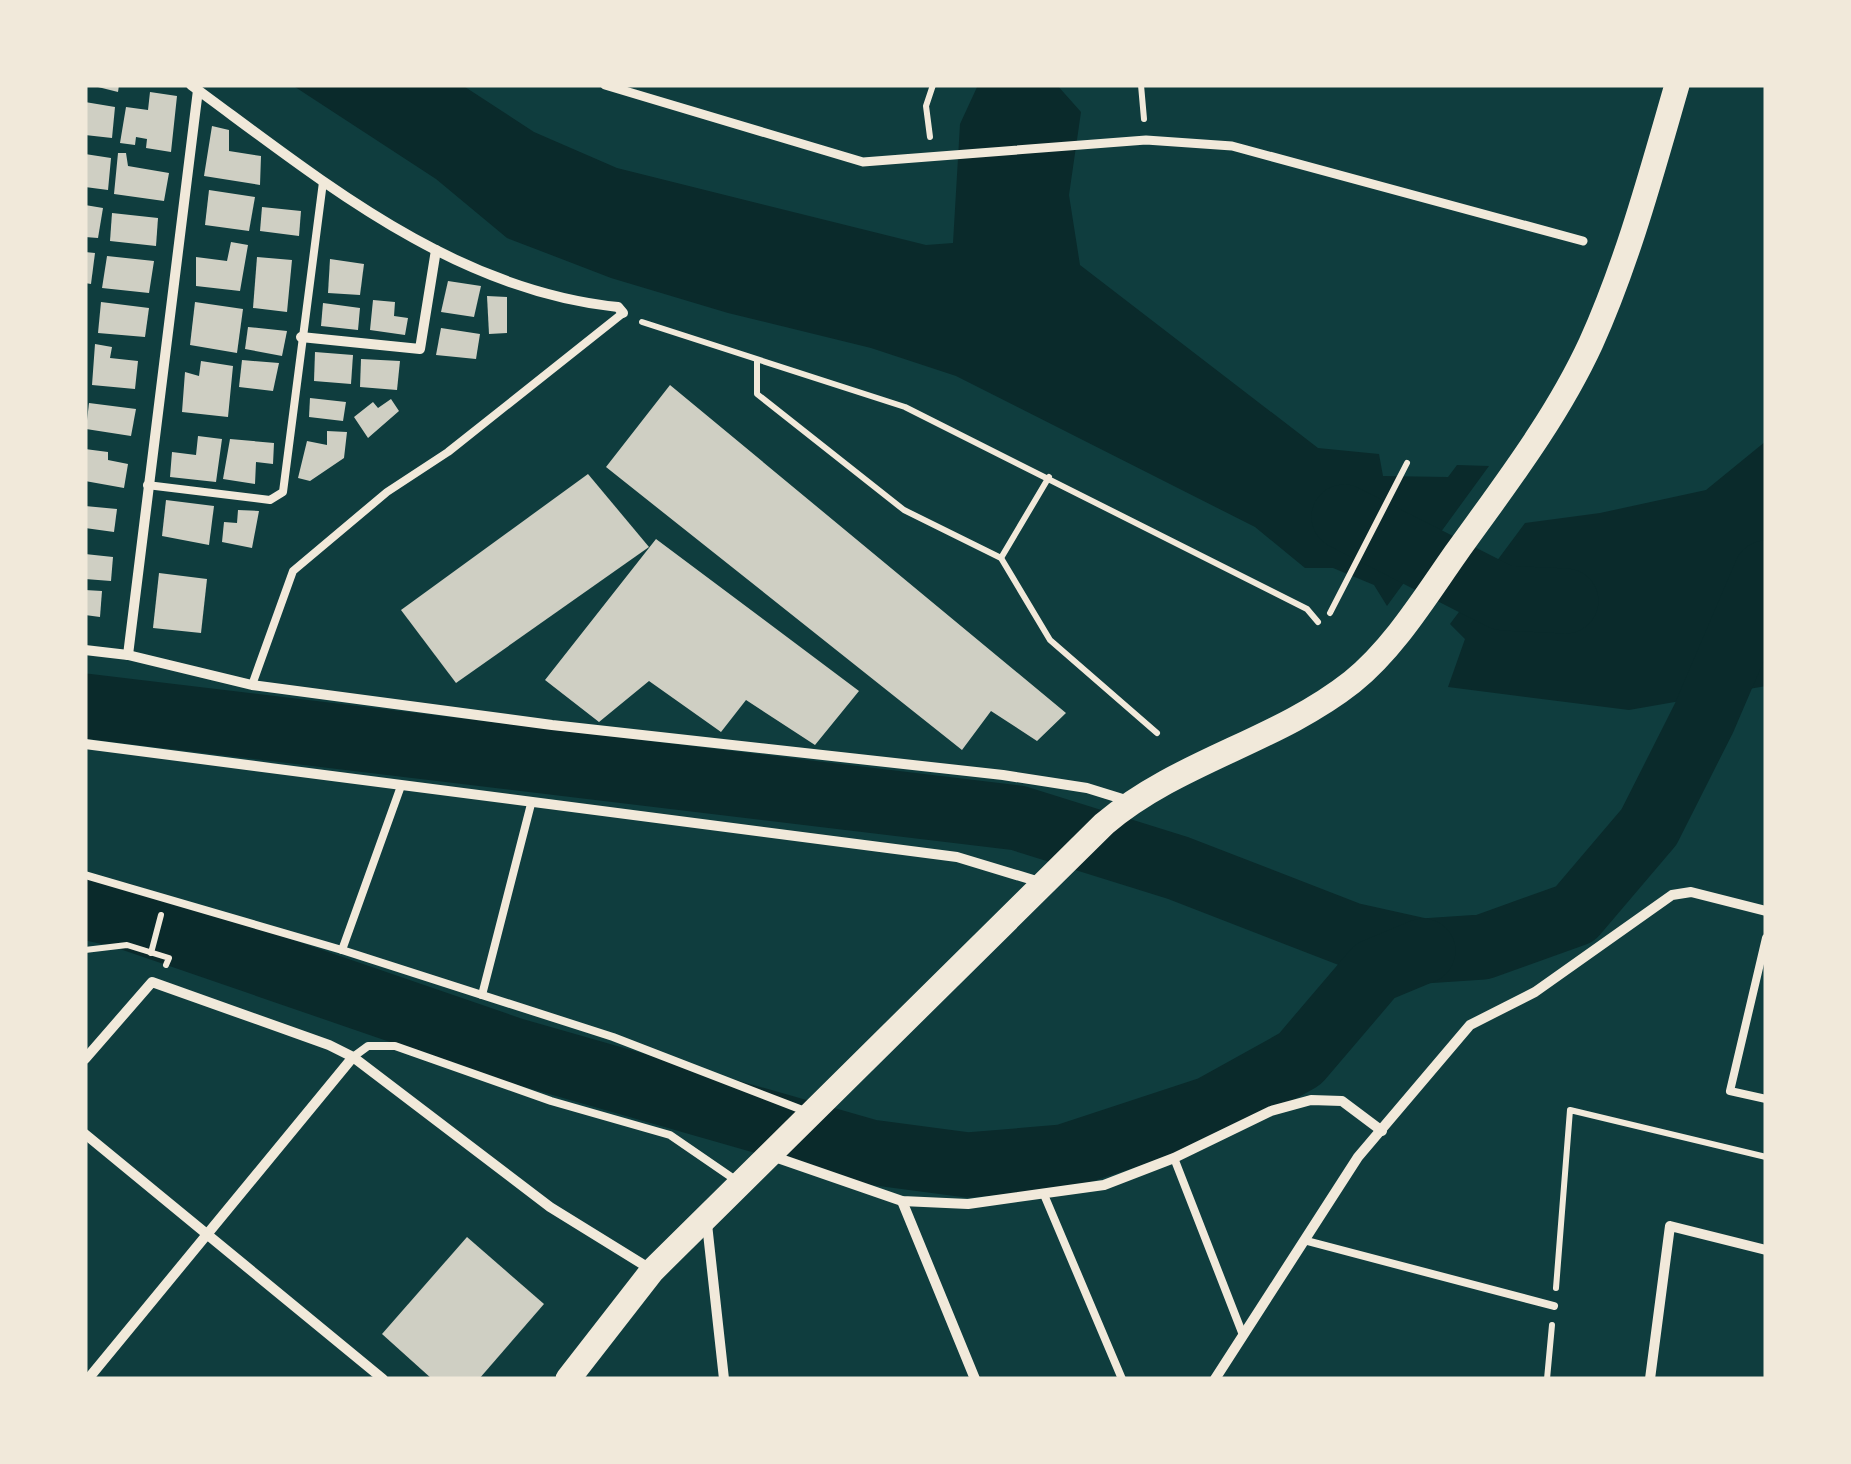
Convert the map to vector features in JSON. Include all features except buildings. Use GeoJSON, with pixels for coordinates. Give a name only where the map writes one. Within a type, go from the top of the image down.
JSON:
{"type":"FeatureCollection","features":[{"type":"Feature","properties":{"kind":"main road"},"geometry":{"type":"LineString","coordinates":[[568,1379],[652,1271],[1104,824],[1130,802],[1190,766],[1305,716],[1355,679],[1408,621],[1523,458],[1590,344],[1618,275],[1677,85]]}},
{"type":"Feature","properties":{"kind":"street"},"geometry":{"type":"LineString","coordinates":[[605,85],[863,162],[932,160],[1146,140],[1232,146],[1583,241]]}},
{"type":"Feature","properties":{"kind":"street"},"geometry":{"type":"LineString","coordinates":[[128,655],[195,88],[323,182],[493,280],[544,296],[618,308],[623,313]]}},
{"type":"Feature","properties":{"kind":"street"},"geometry":{"type":"LineString","coordinates":[[301,336],[420,349],[436,250]]}},
{"type":"Feature","properties":{"kind":"street"},"geometry":{"type":"LineString","coordinates":[[85,650],[128,655],[252,685],[552,725],[1004,776],[1087,788],[1130,802]]}},
{"type":"Feature","properties":{"kind":"street"},"geometry":{"type":"LineString","coordinates":[[85,744],[957,856],[1047,881]]}},
{"type":"Feature","properties":{"kind":"street"},"geometry":{"type":"LineString","coordinates":[[1215,1379],[1358,1158],[1470,1025],[1535,992],[1672,895],[1691,892],[1766,910]]}},
{"type":"Feature","properties":{"kind":"street"},"geometry":{"type":"LineString","coordinates":[[85,1059],[152,982],[354,1056],[550,1206],[652,1271]]}},
{"type":"Feature","properties":{"kind":"street"},"geometry":{"type":"LineString","coordinates":[[88,1379],[354,1056]]}},
{"type":"Feature","properties":{"kind":"street"},"geometry":{"type":"LineString","coordinates":[[772,1151],[902,1200],[968,1204],[1044,1197],[1104,1185],[1174,1158],[1271,1110],[1311,1100],[1342,1101],[1382,1131]]}},
{"type":"Feature","properties":{"kind":"street"},"geometry":{"type":"LineString","coordinates":[[85,1134],[374,1376]]}},
{"type":"Feature","properties":{"kind":"street"},"geometry":{"type":"LineString","coordinates":[[902,1200],[975,1379]]}},
{"type":"Feature","properties":{"kind":"street"},"geometry":{"type":"LineString","coordinates":[[707,1218],[724,1379]]}},
{"type":"Feature","properties":{"kind":"street"},"geometry":{"type":"LineString","coordinates":[[1650,1379],[1670,1226],[1766,1250]]}},
{"type":"Feature","properties":{"kind":"lane"},"geometry":{"type":"LineString","coordinates":[[147,485],[270,500],[282,492],[323,182]]}},
{"type":"Feature","properties":{"kind":"lane"},"geometry":{"type":"LineString","coordinates":[[252,685],[293,571],[387,492],[448,452],[623,313]]}},
{"type":"Feature","properties":{"kind":"lane"},"geometry":{"type":"LineString","coordinates":[[342,950],[401,786]]}},
{"type":"Feature","properties":{"kind":"lane"},"geometry":{"type":"LineString","coordinates":[[482,995],[532,804]]}},
{"type":"Feature","properties":{"kind":"lane"},"geometry":{"type":"LineString","coordinates":[[85,875],[482,995],[681,1061],[810,1113]]}},
{"type":"Feature","properties":{"kind":"lane"},"geometry":{"type":"LineString","coordinates":[[1766,938],[1730,1091],[1766,1099]]}},
{"type":"Feature","properties":{"kind":"lane"},"geometry":{"type":"LineString","coordinates":[[354,1056],[368,1046],[395,1046],[551,1100],[670,1135],[740,1183]]}},
{"type":"Feature","properties":{"kind":"lane"},"geometry":{"type":"LineString","coordinates":[[1174,1158],[1243,1335]]}},
{"type":"Feature","properties":{"kind":"lane"},"geometry":{"type":"LineString","coordinates":[[1044,1197],[1122,1379]]}},
{"type":"Feature","properties":{"kind":"lane"},"geometry":{"type":"LineString","coordinates":[[1307,1240],[1554,1306]]}},
{"type":"Feature","properties":{"kind":"path"},"geometry":{"type":"LineString","coordinates":[[926,106],[933,85]]}},
{"type":"Feature","properties":{"kind":"path"},"geometry":{"type":"LineString","coordinates":[[1141,85],[1146,140]]}},
{"type":"Feature","properties":{"kind":"path"},"geometry":{"type":"LineString","coordinates":[[623,313],[757,361],[906,407],[1308,609],[1318,622]]}},
{"type":"Feature","properties":{"kind":"path"},"geometry":{"type":"LineString","coordinates":[[757,361],[756,394],[904,510],[1000,558],[1050,640],[1158,733]]}},
{"type":"Feature","properties":{"kind":"path"},"geometry":{"type":"LineString","coordinates":[[1330,613],[1407,464]]}},
{"type":"Feature","properties":{"kind":"path"},"geometry":{"type":"LineString","coordinates":[[1000,558],[1049,477]]}},
{"type":"Feature","properties":{"kind":"path"},"geometry":{"type":"LineString","coordinates":[[151,952],[161,912]]}},
{"type":"Feature","properties":{"kind":"path"},"geometry":{"type":"LineString","coordinates":[[85,950],[127,945],[168,958],[158,984]]}},
{"type":"Feature","properties":{"kind":"path"},"geometry":{"type":"LineString","coordinates":[[1546,1379],[1570,1110],[1766,1157]]}},
{"type":"Feature","properties":{"kind":"water"},"geometry":{"type":"Polygon","coordinates":[[[292,85],[462,85],[534,132],[617,168],[926,245],[953,243],[960,124],[978,85],[1057,85],[1081,112],[1069,195],[1080,265],[1318,448],[1379,454],[1383,476],[1448,477],[1457,465],[1489,466],[1387,606],[1374,585],[1333,568],[1305,568],[1255,527],[956,376],[871,348],[728,313],[611,278],[507,238],[436,179],[292,85]]]}},
{"type":"Feature","properties":{"kind":"water"},"geometry":{"type":"Polygon","coordinates":[[[1766,441],[1766,686],[1629,710],[1448,687],[1465,639],[1450,624],[1525,523],[1600,513],[1706,490],[1766,441]]]}},
{"type":"Feature","properties":{"kind":"waterway"},"geometry":{"type":"LineString","coordinates":[[1344,517],[1503,598],[1566,601]]}},
{"type":"Feature","properties":{"kind":"waterway"},"geometry":{"type":"LineString","coordinates":[[85,706],[1018,818],[1178,868],[1351,935],[1423,951],[1483,947],[1575,914],[1649,827],[1704,718],[1766,573]]}},
{"type":"Feature","properties":{"kind":"waterway"},"geometry":{"type":"LineString","coordinates":[[85,907],[121,915],[513,1050],[870,1152],[968,1165],[1063,1157],[1212,1108],[1300,1059],[1375,971],[1423,951]]}}]}
